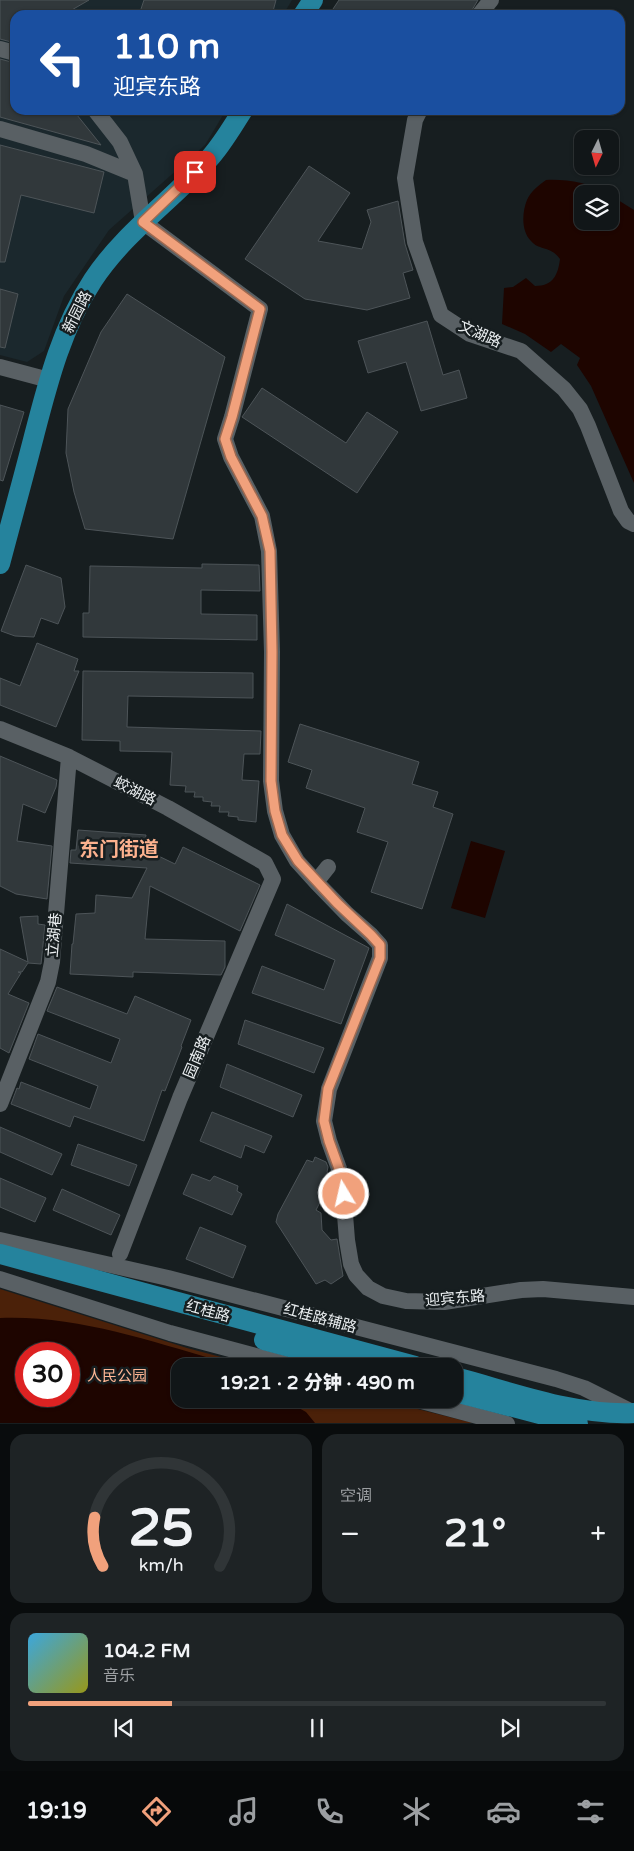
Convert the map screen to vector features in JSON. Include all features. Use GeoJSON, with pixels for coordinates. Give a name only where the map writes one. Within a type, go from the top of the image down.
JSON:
{"type":"FeatureCollection","features":[{"type":"Feature","properties":{"kind":"main road","name":"新园路"},"geometry":{"type":"LineString","coordinates":[[0,564],[49,380],[60,347],[92,281],[114,252],[208,160],[240,115]]}},
{"type":"Feature","properties":{"kind":"main road","name":"红桂路"},"geometry":{"type":"LineString","coordinates":[[0,1254],[74,1280],[334,1358]]}},
{"type":"Feature","properties":{"kind":"main road","name":"红桂路"},"geometry":{"type":"LineString","coordinates":[[0,1267],[74,1280],[383,1358]]}},
{"type":"Feature","properties":{"kind":"main road"},"geometry":{"type":"LineString","coordinates":[[463,1379],[576,1408],[600,1412],[634,1413]]}},
{"type":"Feature","properties":{"kind":"main road"},"geometry":{"type":"LineString","coordinates":[[463,1394],[578,1424]]}},
{"type":"Feature","properties":{"kind":"street"},"geometry":{"type":"LineString","coordinates":[[483,10],[491,0]]}},
{"type":"Feature","properties":{"kind":"street"},"geometry":{"type":"LineString","coordinates":[[99,115],[120,142],[135,174],[143,222]]}},
{"type":"Feature","properties":{"kind":"street","name":"文湖路"},"geometry":{"type":"LineString","coordinates":[[418,115],[405,178],[415,242],[441,315],[470,334],[521,351],[564,389],[580,409],[588,426],[621,511],[628,521],[634,524]]}},
{"type":"Feature","properties":{"kind":"street"},"geometry":{"type":"LineString","coordinates":[[0,129],[86,154],[135,174]]}},
{"type":"Feature","properties":{"kind":"street","name":"迎宾东路"},"geometry":{"type":"LineString","coordinates":[[143,222],[260,309],[225,439],[231,457],[262,516],[270,551],[272,652],[271,781],[275,811],[282,835],[298,861],[316,882],[380,945],[380,958],[328,1089],[324,1121],[342,1177],[347,1240],[351,1264],[356,1276],[368,1288],[383,1296],[413,1301],[444,1302],[521,1290],[543,1289],[634,1297]]}},
{"type":"Feature","properties":{"kind":"street"},"geometry":{"type":"LineString","coordinates":[[0,367],[49,380]]}},
{"type":"Feature","properties":{"kind":"street","name":"蛟湖路"},"geometry":{"type":"LineString","coordinates":[[0,729],[69,757],[168,808],[265,863]]}},
{"type":"Feature","properties":{"kind":"street","name":"立湖巷"},"geometry":{"type":"LineString","coordinates":[[0,1104],[48,982],[52,962],[69,757]]}},
{"type":"Feature","properties":{"kind":"street","name":"园南路"},"geometry":{"type":"LineString","coordinates":[[120,1254],[180,1098],[273,879],[265,863]]}},
{"type":"Feature","properties":{"kind":"street"},"geometry":{"type":"LineString","coordinates":[[316,882],[328,867]]}},
{"type":"Feature","properties":{"kind":"street","name":"红桂路辅路"},"geometry":{"type":"LineString","coordinates":[[0,1240],[170,1333],[263,1358]]}},
{"type":"Feature","properties":{"kind":"street","name":"红桂路辅路"},"geometry":{"type":"LineString","coordinates":[[0,1279],[168,1278],[556,1379],[584,1388],[634,1413]]}},
{"type":"Feature","properties":{"kind":"street"},"geometry":{"type":"LineString","coordinates":[[447,1408],[507,1424]]}},
{"type":"Feature","properties":{"kind":"shaded area"},"geometry":{"type":"Polygon","coordinates":[[[0,0],[292,0],[286,10],[10,10],[10,115],[223,115],[205,145],[109,230],[64,296],[44,351],[27,362],[0,355],[0,0]]]}},
{"type":"Feature","properties":{"kind":"shaded area"},"geometry":{"type":"Polygon","coordinates":[[[546,180],[562,180],[587,185],[574,185],[574,230],[619,230],[619,201],[634,210],[634,483],[591,386],[577,365],[580,358],[561,344],[551,352],[525,334],[502,324],[504,288],[513,287],[526,278],[535,286],[546,284],[554,278],[558,270],[560,259],[549,250],[534,244],[525,232],[524,210],[527,200],[538,186],[546,180]]]}},
{"type":"Feature","properties":{"kind":"shaded area"},"geometry":{"type":"Polygon","coordinates":[[[471,841],[505,851],[485,918],[451,908],[471,841]]]}},
{"type":"Feature","properties":{"kind":"shaded area"},"geometry":{"type":"Polygon","coordinates":[[[0,1318],[56,1320],[110,1330],[210,1358],[171,1358],[171,1408],[299,1408],[306,1412],[315,1423],[0,1423],[0,1318]]]}},
{"type":"Feature","properties":{"kind":"green space","name":"人民公园"},"geometry":{"type":"Polygon","coordinates":[[[0,1289],[187,1348],[225,1358],[171,1358],[171,1408],[414,1408],[473,1423],[0,1423],[0,1289]]]}},
{"type":"Feature","properties":{"kind":"building"},"geometry":{"type":"Polygon","coordinates":[[[0,0],[89,0],[72,10],[10,10],[10,42],[0,39],[0,0]]]}},
{"type":"Feature","properties":{"kind":"building"},"geometry":{"type":"Polygon","coordinates":[[[144,0],[276,0],[273,10],[141,9],[144,0]]]}},
{"type":"Feature","properties":{"kind":"building"},"geometry":{"type":"Polygon","coordinates":[[[339,0],[478,0],[472,10],[332,10],[339,0]]]}},
{"type":"Feature","properties":{"kind":"building"},"geometry":{"type":"Polygon","coordinates":[[[0,59],[10,62],[10,115],[77,115],[101,145],[0,117],[0,59]]]}},
{"type":"Feature","properties":{"kind":"building"},"geometry":{"type":"Polygon","coordinates":[[[0,145],[104,172],[94,213],[21,195],[5,262],[0,262],[0,145]]]}},
{"type":"Feature","properties":{"kind":"building"},"geometry":{"type":"Polygon","coordinates":[[[309,166],[350,193],[318,241],[362,249],[371,222],[367,210],[398,201],[405,244],[413,270],[403,273],[410,298],[367,310],[305,299],[245,259],[309,166]]]}},
{"type":"Feature","properties":{"kind":"building"},"geometry":{"type":"Polygon","coordinates":[[[0,289],[18,294],[5,348],[0,347],[0,289]]]}},
{"type":"Feature","properties":{"kind":"building"},"geometry":{"type":"Polygon","coordinates":[[[127,294],[225,357],[173,539],[85,529],[74,492],[66,453],[68,409],[101,332],[127,294]]]}},
{"type":"Feature","properties":{"kind":"building"},"geometry":{"type":"Polygon","coordinates":[[[427,321],[443,375],[459,370],[467,398],[421,411],[406,362],[368,373],[358,341],[427,321]]]}},
{"type":"Feature","properties":{"kind":"building"},"geometry":{"type":"Polygon","coordinates":[[[262,388],[346,443],[367,412],[398,432],[357,493],[242,417],[262,388]]]}},
{"type":"Feature","properties":{"kind":"building"},"geometry":{"type":"Polygon","coordinates":[[[0,405],[24,412],[3,481],[0,480],[0,405]]]}},
{"type":"Feature","properties":{"kind":"building"},"geometry":{"type":"Polygon","coordinates":[[[202,564],[259,565],[260,591],[201,590],[201,614],[257,615],[257,640],[83,637],[83,613],[89,613],[90,566],[202,568],[202,564]]]}},
{"type":"Feature","properties":{"kind":"building"},"geometry":{"type":"Polygon","coordinates":[[[26,565],[61,578],[65,607],[58,624],[41,618],[34,637],[15,636],[1,631],[26,565]]]}},
{"type":"Feature","properties":{"kind":"building"},"geometry":{"type":"Polygon","coordinates":[[[37,643],[78,659],[74,671],[79,671],[56,727],[0,705],[0,678],[20,686],[37,643]]]}},
{"type":"Feature","properties":{"kind":"building"},"geometry":{"type":"Polygon","coordinates":[[[83,671],[253,673],[253,698],[128,696],[127,727],[261,731],[260,754],[244,754],[242,780],[259,781],[256,822],[238,820],[238,817],[228,816],[229,812],[219,812],[220,806],[211,806],[212,802],[203,801],[203,797],[194,797],[195,792],[185,792],[186,786],[170,785],[172,752],[120,751],[120,741],[82,740],[83,671]]]}},
{"type":"Feature","properties":{"kind":"building"},"geometry":{"type":"Polygon","coordinates":[[[300,724],[419,762],[412,784],[438,792],[433,807],[453,814],[422,909],[371,892],[388,842],[357,832],[365,808],[306,788],[312,770],[288,762],[300,724]]]}},
{"type":"Feature","properties":{"kind":"building"},"geometry":{"type":"Polygon","coordinates":[[[0,756],[57,780],[45,813],[23,804],[17,841],[52,846],[47,899],[16,894],[0,886],[0,756]]]}},
{"type":"Feature","properties":{"kind":"building"},"geometry":{"type":"Polygon","coordinates":[[[78,830],[146,835],[144,849],[175,864],[183,847],[260,885],[240,931],[150,886],[145,939],[225,941],[225,967],[221,975],[133,972],[133,977],[70,974],[76,914],[95,913],[96,895],[132,898],[147,868],[70,863],[71,850],[76,850],[78,830]]]}},
{"type":"Feature","properties":{"kind":"building"},"geometry":{"type":"Polygon","coordinates":[[[287,904],[369,948],[341,1024],[252,993],[262,966],[324,990],[335,960],[275,935],[287,904]]]}},
{"type":"Feature","properties":{"kind":"building"},"geometry":{"type":"Polygon","coordinates":[[[38,916],[38,924],[45,925],[41,964],[28,963],[22,972],[18,972],[21,973],[8,994],[29,1003],[9,1053],[0,1048],[0,949],[28,962],[20,917],[38,916]]]}},
{"type":"Feature","properties":{"kind":"building"},"geometry":{"type":"Polygon","coordinates":[[[57,987],[127,1014],[135,996],[191,1020],[165,1091],[162,1090],[144,1141],[74,1116],[70,1127],[11,1104],[21,1082],[90,1109],[98,1086],[29,1059],[38,1034],[111,1063],[120,1039],[47,1011],[57,987]]]}},
{"type":"Feature","properties":{"kind":"building"},"geometry":{"type":"Polygon","coordinates":[[[245,1020],[324,1048],[314,1073],[238,1044],[245,1020]]]}},
{"type":"Feature","properties":{"kind":"building"},"geometry":{"type":"Polygon","coordinates":[[[227,1064],[302,1095],[293,1117],[220,1087],[227,1064]]]}},
{"type":"Feature","properties":{"kind":"building"},"geometry":{"type":"Polygon","coordinates":[[[212,1112],[272,1136],[264,1153],[245,1145],[241,1158],[200,1141],[212,1112]]]}},
{"type":"Feature","properties":{"kind":"building"},"geometry":{"type":"Polygon","coordinates":[[[0,1127],[62,1154],[52,1175],[0,1152],[0,1127]]]}},
{"type":"Feature","properties":{"kind":"building"},"geometry":{"type":"Polygon","coordinates":[[[78,1144],[137,1165],[129,1186],[71,1165],[78,1144]]]}},
{"type":"Feature","properties":{"kind":"building"},"geometry":{"type":"Polygon","coordinates":[[[315,1157],[326,1162],[327,1172],[332,1179],[316,1210],[321,1213],[322,1230],[331,1240],[337,1239],[343,1276],[331,1284],[325,1280],[316,1284],[276,1222],[278,1214],[307,1160],[313,1162],[315,1157]]]}},
{"type":"Feature","properties":{"kind":"building"},"geometry":{"type":"Polygon","coordinates":[[[192,1174],[210,1181],[214,1176],[238,1186],[237,1191],[242,1194],[232,1215],[183,1194],[192,1174]]]}},
{"type":"Feature","properties":{"kind":"building"},"geometry":{"type":"Polygon","coordinates":[[[0,1178],[46,1198],[35,1222],[0,1207],[0,1178]]]}},
{"type":"Feature","properties":{"kind":"building"},"geometry":{"type":"Polygon","coordinates":[[[62,1189],[120,1215],[111,1235],[53,1210],[62,1189]]]}},
{"type":"Feature","properties":{"kind":"building"},"geometry":{"type":"Polygon","coordinates":[[[200,1227],[246,1246],[233,1278],[186,1259],[200,1227]]]}},
{"type":"Feature","properties":{"kind":"district","name":"东门街道"},"geometry":{"type":"Point","coordinates":[119,849]}},
{"type":"Feature","properties":{"kind":"route"},"geometry":{"type":"LineString","coordinates":[[195,172],[143,222],[260,309],[225,439],[231,457],[262,516],[270,551],[272,652],[271,781],[275,811],[282,835],[298,861],[316,882],[380,945],[380,958],[328,1089],[326,1101],[324,1121],[342,1177],[344,1194]]}}]}
